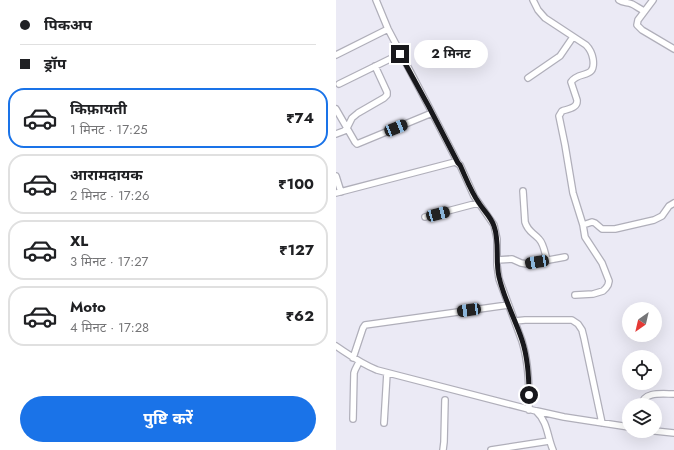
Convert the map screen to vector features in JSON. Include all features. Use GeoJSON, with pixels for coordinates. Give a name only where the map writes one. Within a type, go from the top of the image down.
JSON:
{"type":"FeatureCollection","features":[{"type":"Feature","properties":{"kind":"street"},"geometry":{"type":"LineString","coordinates":[[376,0],[388,30],[400,54],[460,165],[478,203],[494,225],[497,239],[499,279],[522,341],[527,364],[529,410]]}},
{"type":"Feature","properties":{"kind":"street"},"geometry":{"type":"LineString","coordinates":[[533,0],[540,14],[589,47],[593,57],[594,66],[592,70],[576,77],[571,82],[578,103],[574,107],[562,111],[559,116],[573,194],[583,225],[585,237],[602,263],[609,281],[606,288],[602,291],[593,294],[575,295]]}},
{"type":"Feature","properties":{"kind":"street"},"geometry":{"type":"LineString","coordinates":[[619,0],[633,4],[644,11]]}},
{"type":"Feature","properties":{"kind":"street"},"geometry":{"type":"LineString","coordinates":[[652,0],[638,20],[637,25],[642,30],[674,50]]}},
{"type":"Feature","properties":{"kind":"street"},"geometry":{"type":"LineString","coordinates":[[336,55],[388,30]]}},
{"type":"Feature","properties":{"kind":"street"},"geometry":{"type":"LineString","coordinates":[[528,78],[560,56],[573,37]]}},
{"type":"Feature","properties":{"kind":"street"},"geometry":{"type":"LineString","coordinates":[[339,84],[400,54]]}},
{"type":"Feature","properties":{"kind":"street"},"geometry":{"type":"LineString","coordinates":[[336,134],[344,131],[355,115],[384,98],[386,95],[387,92],[374,66]]}},
{"type":"Feature","properties":{"kind":"street"},"geometry":{"type":"LineString","coordinates":[[336,109],[346,128],[357,144],[432,113]]}},
{"type":"Feature","properties":{"kind":"street"},"geometry":{"type":"LineString","coordinates":[[336,176],[338,192],[452,162],[458,163]]}},
{"type":"Feature","properties":{"kind":"street"},"geometry":{"type":"LineString","coordinates":[[523,191],[526,226],[528,230],[538,237],[547,260]]}},
{"type":"Feature","properties":{"kind":"street"},"geometry":{"type":"LineString","coordinates":[[425,217],[478,203]]}},
{"type":"Feature","properties":{"kind":"street"},"geometry":{"type":"LineString","coordinates":[[583,225],[592,222],[596,223],[602,229],[615,229],[658,218],[664,214],[669,206],[674,204]]}},
{"type":"Feature","properties":{"kind":"street"},"geometry":{"type":"LineString","coordinates":[[497,260],[512,259],[523,264],[565,257]]}},
{"type":"Feature","properties":{"kind":"street"},"geometry":{"type":"LineString","coordinates":[[353,358],[366,325],[508,304]]}},
{"type":"Feature","properties":{"kind":"street"},"geometry":{"type":"LineString","coordinates":[[515,321],[572,320],[578,324],[582,330],[584,338],[602,423]]}},
{"type":"Feature","properties":{"kind":"street"},"geometry":{"type":"LineString","coordinates":[[336,346],[359,362],[387,373],[529,410],[622,426]]}},
{"type":"Feature","properties":{"kind":"street"},"geometry":{"type":"LineString","coordinates":[[354,420],[354,373],[359,362]]}},
{"type":"Feature","properties":{"kind":"street"},"geometry":{"type":"LineString","coordinates":[[384,423],[387,373]]}},
{"type":"Feature","properties":{"kind":"street"},"geometry":{"type":"LineString","coordinates":[[645,398],[647,396],[659,394],[674,394]]}},
{"type":"Feature","properties":{"kind":"street"},"geometry":{"type":"LineString","coordinates":[[443,450],[445,400]]}},
{"type":"Feature","properties":{"kind":"street"},"geometry":{"type":"LineString","coordinates":[[536,411],[542,416],[545,422],[549,441],[553,450]]}},
{"type":"Feature","properties":{"kind":"street"},"geometry":{"type":"LineString","coordinates":[[662,432],[674,433]]}},
{"type":"Feature","properties":{"kind":"street"},"geometry":{"type":"LineString","coordinates":[[492,450],[549,441]]}},
{"type":"Feature","properties":{"kind":"route"},"geometry":{"type":"LineString","coordinates":[[400,54],[460,165],[474,196],[494,225],[497,239],[497,266],[499,279],[525,352],[529,380],[529,395]]}}]}
